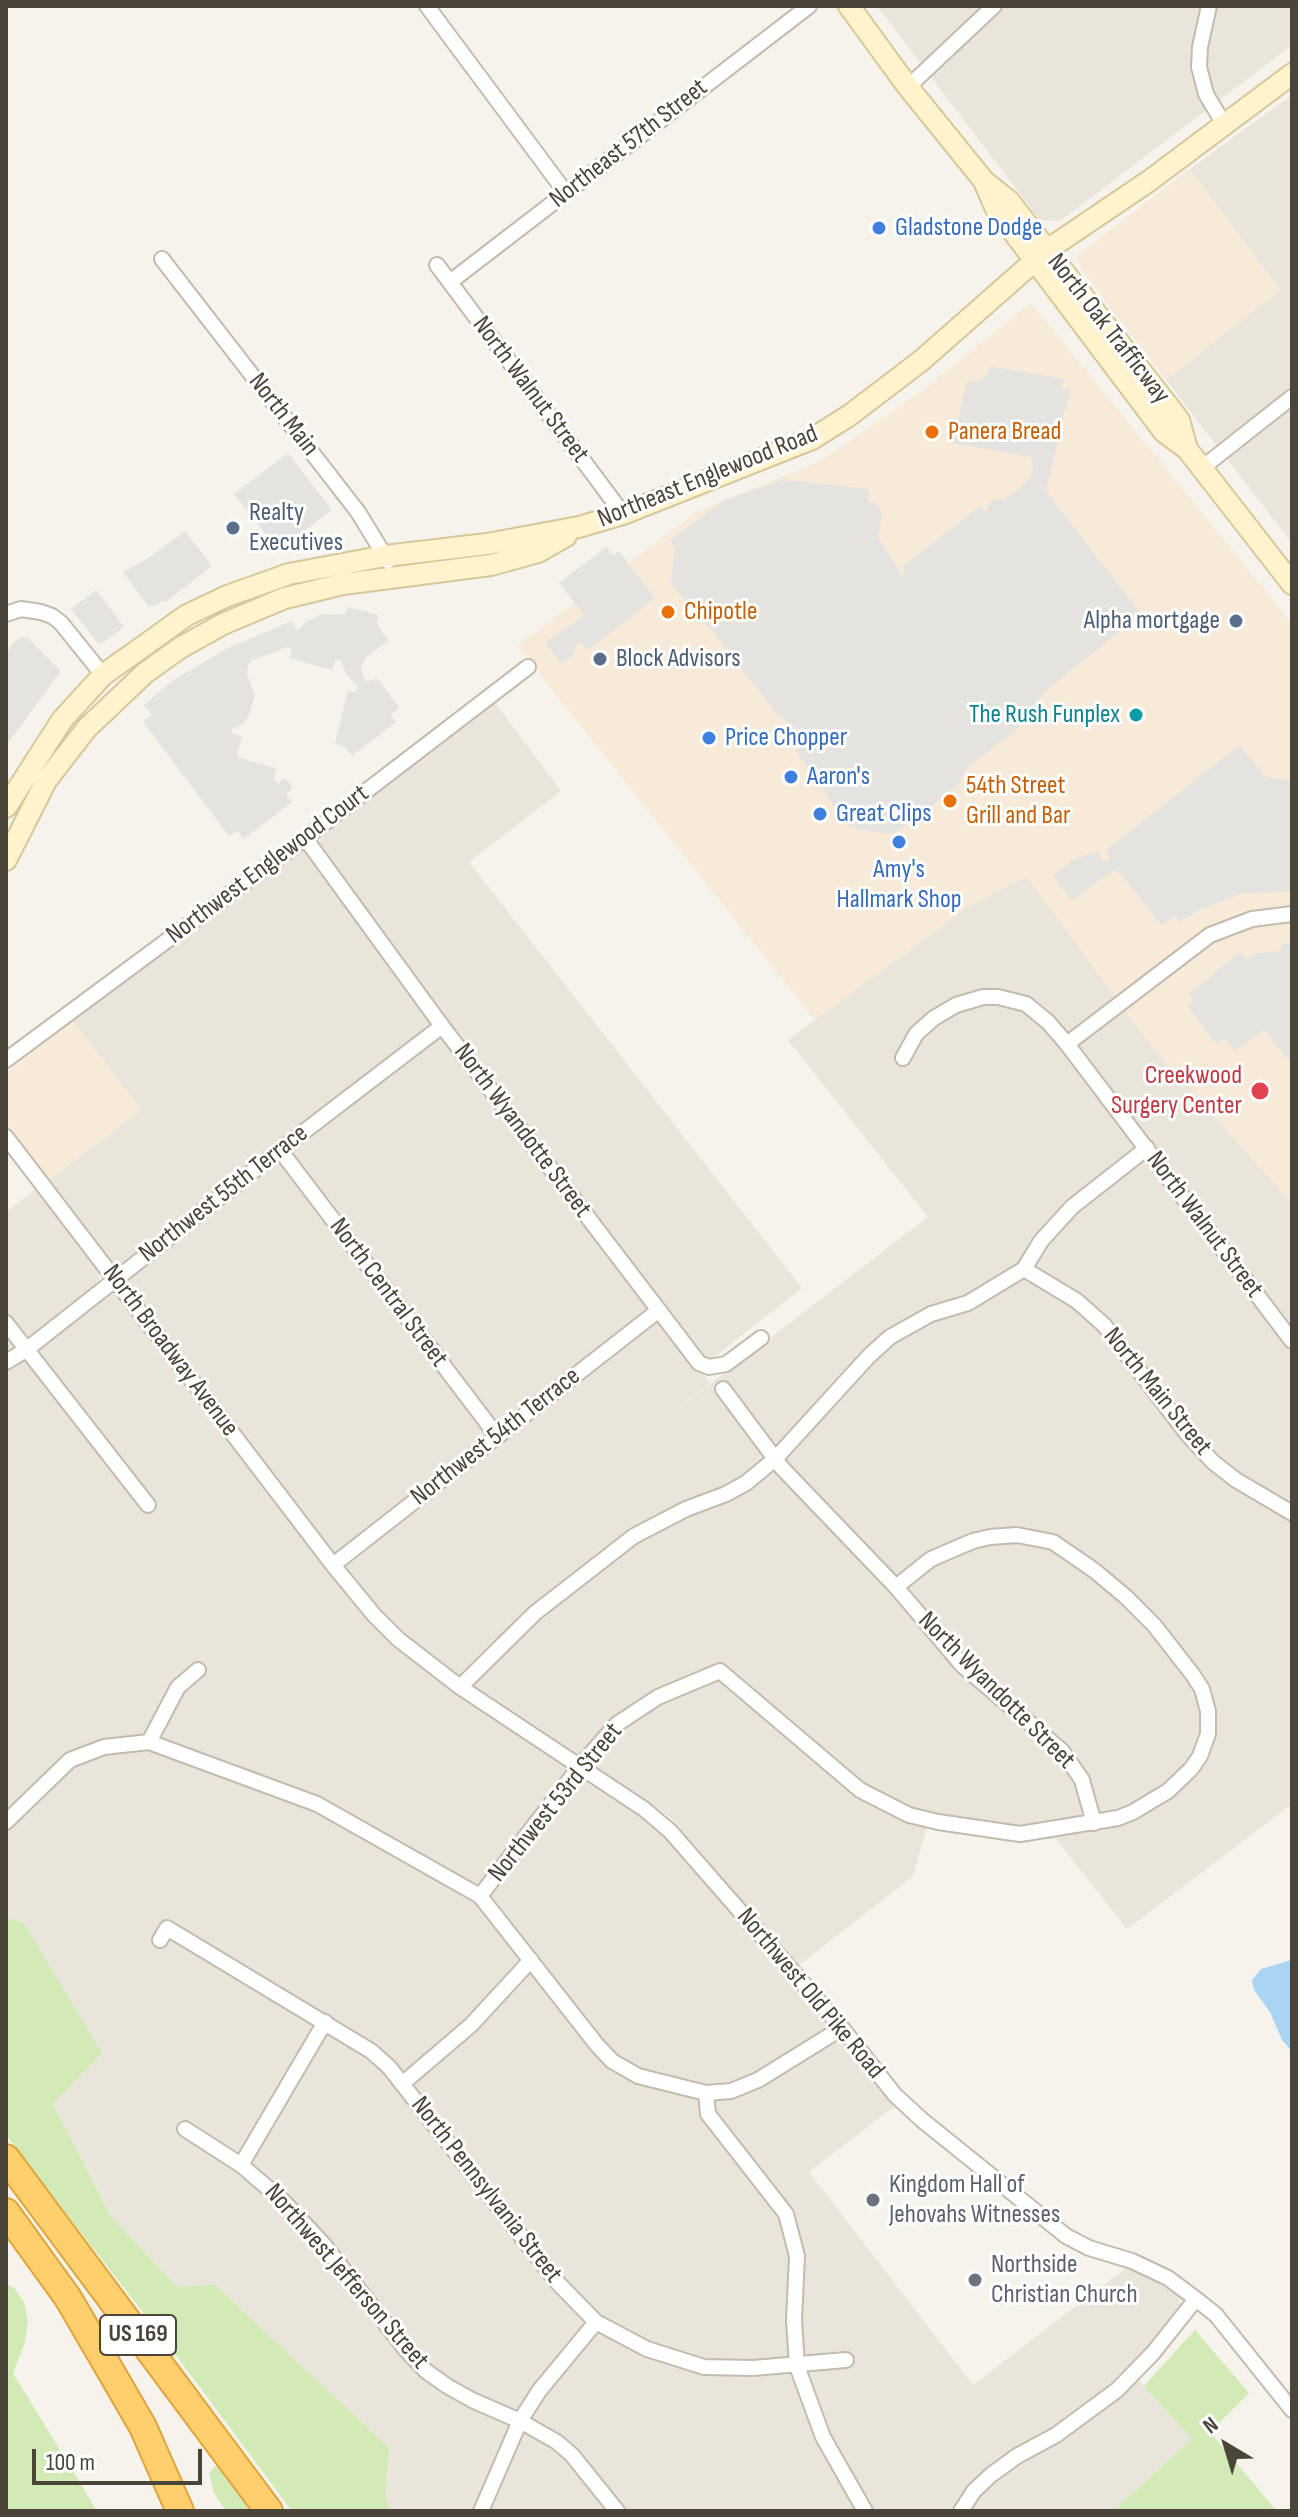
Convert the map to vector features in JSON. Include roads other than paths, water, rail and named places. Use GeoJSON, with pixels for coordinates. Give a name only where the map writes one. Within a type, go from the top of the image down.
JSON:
{"type":"FeatureCollection","features":[{"type":"Feature","properties":{"kind":"highway","name":"US 169"},"geometry":{"type":"LineString","coordinates":[[6,2158],[269,2511]]}},
{"type":"Feature","properties":{"kind":"highway","name":"US 169"},"geometry":{"type":"LineString","coordinates":[[6,2212],[68,2298],[110,2370],[143,2427],[180,2511]]}},
{"type":"Feature","properties":{"kind":"main road","name":"North Oak Trafficway"},"geometry":{"type":"LineString","coordinates":[[849,6],[908,87],[984,181],[996,209],[1041,256],[1164,432],[1187,449],[1292,584]]}},
{"type":"Feature","properties":{"kind":"main road","name":"Northeast Englewood Road"},"geometry":{"type":"LineString","coordinates":[[6,807],[62,720],[103,675],[187,615],[227,596],[289,574],[385,556],[487,544],[579,527],[623,514],[812,439],[850,415],[922,360],[1041,256],[1225,126],[1292,74]]}},
{"type":"Feature","properties":{"kind":"main road","name":"Northeast Englewood Road"},"geometry":{"type":"LineString","coordinates":[[6,860],[46,781],[87,728],[145,673],[180,648],[223,624],[285,598],[343,584],[491,565],[538,552],[579,527]]}},
{"type":"Feature","properties":{"kind":"street"},"geometry":{"type":"LineString","coordinates":[[427,6],[566,193]]}},
{"type":"Feature","properties":{"kind":"street","name":"Northeast 57th Street"},"geometry":{"type":"LineString","coordinates":[[450,282],[809,6]]}},
{"type":"Feature","properties":{"kind":"street"},"geometry":{"type":"LineString","coordinates":[[908,87],[994,6]]}},
{"type":"Feature","properties":{"kind":"street"},"geometry":{"type":"LineString","coordinates":[[1209,6],[1199,67],[1206,94],[1225,126]]}},
{"type":"Feature","properties":{"kind":"street","name":"North Main"},"geometry":{"type":"LineString","coordinates":[[162,259],[358,512],[396,576]]}},
{"type":"Feature","properties":{"kind":"street","name":"North Walnut Street"},"geometry":{"type":"LineString","coordinates":[[437,265],[623,514]]}},
{"type":"Feature","properties":{"kind":"street"},"geometry":{"type":"LineString","coordinates":[[1202,468],[1292,397]]}},
{"type":"Feature","properties":{"kind":"street"},"geometry":{"type":"LineString","coordinates":[[6,614],[21,609],[52,616],[103,675]]}},
{"type":"Feature","properties":{"kind":"street","name":"Northwest Englewood Court"},"geometry":{"type":"LineString","coordinates":[[6,1060],[305,838],[528,667]]}},
{"type":"Feature","properties":{"kind":"street","name":"North Wyandotte Street"},"geometry":{"type":"LineString","coordinates":[[305,838],[442,1026],[699,1363],[705,1367],[726,1364],[761,1338]]}},
{"type":"Feature","properties":{"kind":"street"},"geometry":{"type":"LineString","coordinates":[[1067,1044],[1210,935],[1252,919],[1292,914]]}},
{"type":"Feature","properties":{"kind":"street","name":"North Walnut Street"},"geometry":{"type":"LineString","coordinates":[[903,1058],[916,1034],[956,1005],[983,997],[998,997],[1026,1004],[1048,1022],[1067,1044],[1292,1341]]}},
{"type":"Feature","properties":{"kind":"street","name":"Northwest 55th Terrace"},"geometry":{"type":"LineString","coordinates":[[6,1362],[26,1350],[442,1026]]}},
{"type":"Feature","properties":{"kind":"street","name":"North Broadway Avenue"},"geometry":{"type":"LineString","coordinates":[[6,1137],[333,1565]]}},
{"type":"Feature","properties":{"kind":"street"},"geometry":{"type":"LineString","coordinates":[[460,1687],[535,1613],[634,1536],[746,1483],[775,1459],[890,1337],[931,1314],[968,1303],[1024,1269],[1041,1241],[1072,1207],[1147,1148]]}},
{"type":"Feature","properties":{"kind":"street","name":"North Central Street"},"geometry":{"type":"LineString","coordinates":[[280,1150],[497,1436]]}},
{"type":"Feature","properties":{"kind":"street","name":"North Main Street"},"geometry":{"type":"LineString","coordinates":[[1024,1269],[1077,1301],[1104,1325],[1188,1435],[1213,1462],[1236,1480],[1292,1513]]}},
{"type":"Feature","properties":{"kind":"street","name":"Northwest 54th Terrace"},"geometry":{"type":"LineString","coordinates":[[333,1565],[659,1310]]}},
{"type":"Feature","properties":{"kind":"street"},"geometry":{"type":"LineString","coordinates":[[6,1323],[148,1505]]}},
{"type":"Feature","properties":{"kind":"street","name":"North Wyandotte Street"},"geometry":{"type":"LineString","coordinates":[[723,1389],[775,1459],[896,1587],[962,1665],[1062,1751],[1082,1780],[1094,1823]]}},
{"type":"Feature","properties":{"kind":"street"},"geometry":{"type":"LineString","coordinates":[[896,1587],[931,1559],[973,1541],[999,1536],[1035,1537],[1053,1542],[1095,1571],[1126,1597],[1175,1649],[1205,1696],[1208,1734],[1200,1756],[1191,1769],[1155,1800],[1118,1818],[1094,1823]]}},
{"type":"Feature","properties":{"kind":"street","name":"Northwest Old Pike Road"},"geometry":{"type":"LineString","coordinates":[[333,1565],[398,1639],[460,1687],[581,1765],[670,1831],[842,2028],[895,2095],[922,2120],[1066,2236],[1089,2248],[1132,2261],[1196,2299],[1216,2315],[1292,2410]]}},
{"type":"Feature","properties":{"kind":"street"},"geometry":{"type":"LineString","coordinates":[[149,1742],[178,1687],[198,1670]]}},
{"type":"Feature","properties":{"kind":"street","name":"Northwest 53rd Street"},"geometry":{"type":"LineString","coordinates":[[480,1896],[581,1765],[617,1724],[658,1697],[720,1671],[860,1790],[909,1815],[1020,1834],[1094,1823]]}},
{"type":"Feature","properties":{"kind":"street"},"geometry":{"type":"LineString","coordinates":[[6,1822],[70,1760],[104,1747],[149,1742],[317,1804],[480,1896],[597,2045],[612,2061],[638,2076],[706,2093],[731,2091],[758,2080],[842,2028]]}},
{"type":"Feature","properties":{"kind":"street","name":"North Pennsylvania Street"},"geometry":{"type":"LineString","coordinates":[[160,1940],[167,1928],[371,2051],[389,2067],[557,2282],[596,2322],[647,2349],[704,2367],[797,2366],[846,2360]]}},
{"type":"Feature","properties":{"kind":"street"},"geometry":{"type":"LineString","coordinates":[[402,2084],[471,2025],[531,1960]]}},
{"type":"Feature","properties":{"kind":"street"},"geometry":{"type":"LineString","coordinates":[[241,2165],[325,2022]]}},
{"type":"Feature","properties":{"kind":"street"},"geometry":{"type":"LineString","coordinates":[[706,2093],[708,2114],[786,2214],[797,2256],[794,2320],[797,2366],[823,2437],[865,2511]]}},
{"type":"Feature","properties":{"kind":"street","name":"Northwest Jefferson Street"},"geometry":{"type":"LineString","coordinates":[[185,2129],[241,2165],[306,2223],[426,2371],[472,2400],[544,2433],[572,2455],[617,2511]]}},
{"type":"Feature","properties":{"kind":"street"},"geometry":{"type":"LineString","coordinates":[[961,2511],[974,2491],[991,2475],[1017,2456],[1056,2435],[1117,2390],[1153,2353],[1196,2299]]}},
{"type":"Feature","properties":{"kind":"street"},"geometry":{"type":"LineString","coordinates":[[481,2511],[520,2421],[539,2391],[596,2322]]}},
{"type":"Feature","properties":{"kind":"water"},"geometry":{"type":"Polygon","coordinates":[[[1292,1960],[1292,2051],[1282,2040],[1270,2012],[1254,1990],[1252,1980],[1261,1969],[1292,1960]]]}},
{"type":"Feature","properties":{"kind":"place","name":"Gladstone Dodge"},"geometry":{"type":"Point","coordinates":[879,228]}},
{"type":"Feature","properties":{"kind":"place","name":"Panera Bread"},"geometry":{"type":"Point","coordinates":[932,432]}},
{"type":"Feature","properties":{"kind":"place","name":"Realty Executives"},"geometry":{"type":"Point","coordinates":[233,528]}},
{"type":"Feature","properties":{"kind":"place","name":"Chipotle"},"geometry":{"type":"Point","coordinates":[668,612]}},
{"type":"Feature","properties":{"kind":"place","name":"Alpha mortgage"},"geometry":{"type":"Point","coordinates":[1236,621]}},
{"type":"Feature","properties":{"kind":"place","name":"Block Advisors"},"geometry":{"type":"Point","coordinates":[600,659]}},
{"type":"Feature","properties":{"kind":"place","name":"The Rush Funplex"},"geometry":{"type":"Point","coordinates":[1136,715]}},
{"type":"Feature","properties":{"kind":"place","name":"Price Chopper"},"geometry":{"type":"Point","coordinates":[709,738]}},
{"type":"Feature","properties":{"kind":"place","name":"Aaron's"},"geometry":{"type":"Point","coordinates":[791,777]}},
{"type":"Feature","properties":{"kind":"place","name":"54th Street Grill and Bar"},"geometry":{"type":"Point","coordinates":[950,801]}},
{"type":"Feature","properties":{"kind":"place","name":"Great Clips"},"geometry":{"type":"Point","coordinates":[820,814]}},
{"type":"Feature","properties":{"kind":"place","name":"Amy's Hallmark Shop"},"geometry":{"type":"Point","coordinates":[899,842]}},
{"type":"Feature","properties":{"kind":"place","name":"Creekwood Surgery Center"},"geometry":{"type":"Point","coordinates":[1260,1091]}},
{"type":"Feature","properties":{"kind":"place","name":"Kingdom Hall of Jehovahs Witnesses"},"geometry":{"type":"Point","coordinates":[873,2200]}},
{"type":"Feature","properties":{"kind":"place","name":"Northside Christian Church"},"geometry":{"type":"Point","coordinates":[975,2280]}}]}
